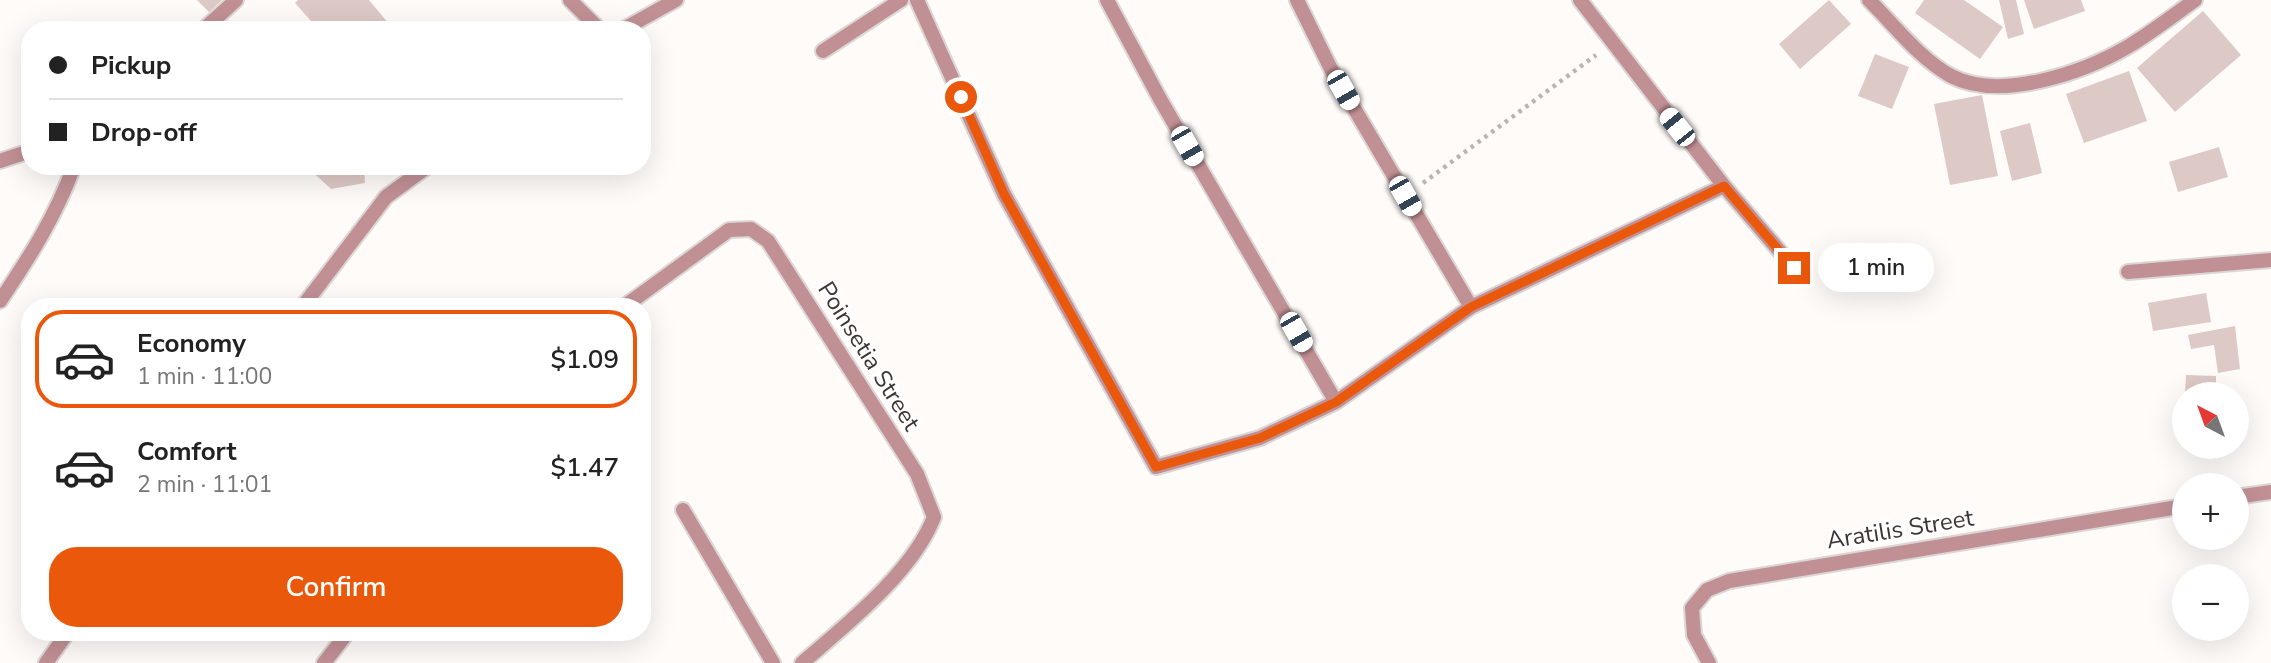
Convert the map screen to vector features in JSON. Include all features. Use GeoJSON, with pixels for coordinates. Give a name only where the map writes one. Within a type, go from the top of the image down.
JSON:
{"type":"FeatureCollection","features":[{"type":"Feature","properties":{"kind":"street"},"geometry":{"type":"LineString","coordinates":[[212,21],[236,0]]}},
{"type":"Feature","properties":{"kind":"street"},"geometry":{"type":"LineString","coordinates":[[570,0],[591,21]]}},
{"type":"Feature","properties":{"kind":"street"},"geometry":{"type":"LineString","coordinates":[[638,21],[676,0]]}},
{"type":"Feature","properties":{"kind":"street"},"geometry":{"type":"LineString","coordinates":[[823,51],[901,0]]}},
{"type":"Feature","properties":{"kind":"street"},"geometry":{"type":"LineString","coordinates":[[917,0],[1004,194],[1156,467],[1260,438],[1336,402],[1471,307],[1724,186]]}},
{"type":"Feature","properties":{"kind":"street"},"geometry":{"type":"LineString","coordinates":[[1107,0],[1160,99],[1336,402]]}},
{"type":"Feature","properties":{"kind":"street"},"geometry":{"type":"LineString","coordinates":[[1297,0],[1331,69],[1471,307]]}},
{"type":"Feature","properties":{"kind":"street"},"geometry":{"type":"LineString","coordinates":[[1580,0],[1724,186],[1794,268]]}},
{"type":"Feature","properties":{"kind":"street"},"geometry":{"type":"LineString","coordinates":[[1869,0],[1930,61],[1953,77],[1986,85],[2025,84],[2075,71],[2129,46],[2195,0]]}},
{"type":"Feature","properties":{"kind":"street"},"geometry":{"type":"LineString","coordinates":[[0,161],[21,154]]}},
{"type":"Feature","properties":{"kind":"street"},"geometry":{"type":"LineString","coordinates":[[0,301],[37,246],[71,175]]}},
{"type":"Feature","properties":{"kind":"street"},"geometry":{"type":"LineString","coordinates":[[309,298],[386,198],[416,175]]}},
{"type":"Feature","properties":{"kind":"street","name":"Poinsetia Street"},"geometry":{"type":"LineString","coordinates":[[636,298],[729,230],[751,229],[768,241],[926,493],[934,517],[925,540],[908,562],[846,625],[802,663]]}},
{"type":"Feature","properties":{"kind":"street"},"geometry":{"type":"LineString","coordinates":[[2128,272],[2271,260]]}},
{"type":"Feature","properties":{"kind":"street"},"geometry":{"type":"LineString","coordinates":[[2249,496],[2271,492]]}},
{"type":"Feature","properties":{"kind":"street","name":"Aratilis Street"},"geometry":{"type":"LineString","coordinates":[[1709,663],[1694,635],[1692,608],[1707,590],[1729,581],[2172,508]]}},
{"type":"Feature","properties":{"kind":"street"},"geometry":{"type":"LineString","coordinates":[[683,510],[773,663]]}},
{"type":"Feature","properties":{"kind":"street"},"geometry":{"type":"LineString","coordinates":[[46,663],[62,641]]}},
{"type":"Feature","properties":{"kind":"street"},"geometry":{"type":"LineString","coordinates":[[324,663],[341,641]]}},
{"type":"Feature","properties":{"kind":"path"},"geometry":{"type":"LineString","coordinates":[[1405,196],[1612,43]]}},
{"type":"Feature","properties":{"kind":"building"},"geometry":{"type":"Polygon","coordinates":[[[197,0],[222,0],[209,12],[197,0]]]}},
{"type":"Feature","properties":{"kind":"building"},"geometry":{"type":"Polygon","coordinates":[[[298,0],[369,0],[386,21],[311,21],[295,3],[298,0]]]}},
{"type":"Feature","properties":{"kind":"building"},"geometry":{"type":"Polygon","coordinates":[[[1829,0],[1851,24],[1800,69],[1779,44],[1829,0]]]}},
{"type":"Feature","properties":{"kind":"building"},"geometry":{"type":"Polygon","coordinates":[[[1924,0],[1964,0],[2003,27],[1980,59],[1915,13],[1924,0]]]}},
{"type":"Feature","properties":{"kind":"building"},"geometry":{"type":"Polygon","coordinates":[[[1999,0],[2016,0],[2024,34],[2008,39],[1999,0]]]}},
{"type":"Feature","properties":{"kind":"building"},"geometry":{"type":"Polygon","coordinates":[[[2024,0],[2081,0],[2085,11],[2034,29],[2024,0]]]}},
{"type":"Feature","properties":{"kind":"building"},"geometry":{"type":"Polygon","coordinates":[[[2203,11],[2241,55],[2175,112],[2137,68],[2203,11]]]}},
{"type":"Feature","properties":{"kind":"building"},"geometry":{"type":"Polygon","coordinates":[[[1875,54],[1909,67],[1892,109],[1858,96],[1875,54]]]}},
{"type":"Feature","properties":{"kind":"building"},"geometry":{"type":"Polygon","coordinates":[[[2129,71],[2147,121],[2084,143],[2066,94],[2129,71]]]}},
{"type":"Feature","properties":{"kind":"building"},"geometry":{"type":"Polygon","coordinates":[[[1982,95],[1998,176],[1950,185],[1934,104],[1982,95]]]}},
{"type":"Feature","properties":{"kind":"building"},"geometry":{"type":"Polygon","coordinates":[[[2030,123],[2042,173],[2012,181],[2000,131],[2030,123]]]}},
{"type":"Feature","properties":{"kind":"building"},"geometry":{"type":"Polygon","coordinates":[[[2219,147],[2228,177],[2178,192],[2169,162],[2219,147]]]}},
{"type":"Feature","properties":{"kind":"building"},"geometry":{"type":"Polygon","coordinates":[[[316,175],[365,175],[365,183],[331,189],[316,175]]]}},
{"type":"Feature","properties":{"kind":"building"},"geometry":{"type":"Polygon","coordinates":[[[2206,293],[2211,322],[2153,331],[2148,303],[2206,293]]]}},
{"type":"Feature","properties":{"kind":"building"},"geometry":{"type":"Polygon","coordinates":[[[2235,326],[2240,369],[2218,373],[2214,345],[2191,349],[2188,335],[2235,326]]]}},
{"type":"Feature","properties":{"kind":"building"},"geometry":{"type":"Polygon","coordinates":[[[2186,375],[2216,376],[2216,382],[2186,382],[2186,375]]]}},
{"type":"Feature","properties":{"kind":"route"},"geometry":{"type":"LineString","coordinates":[[961,97],[1004,194],[1156,467],[1260,438],[1336,402],[1471,307],[1724,186],[1794,268]]}}]}
